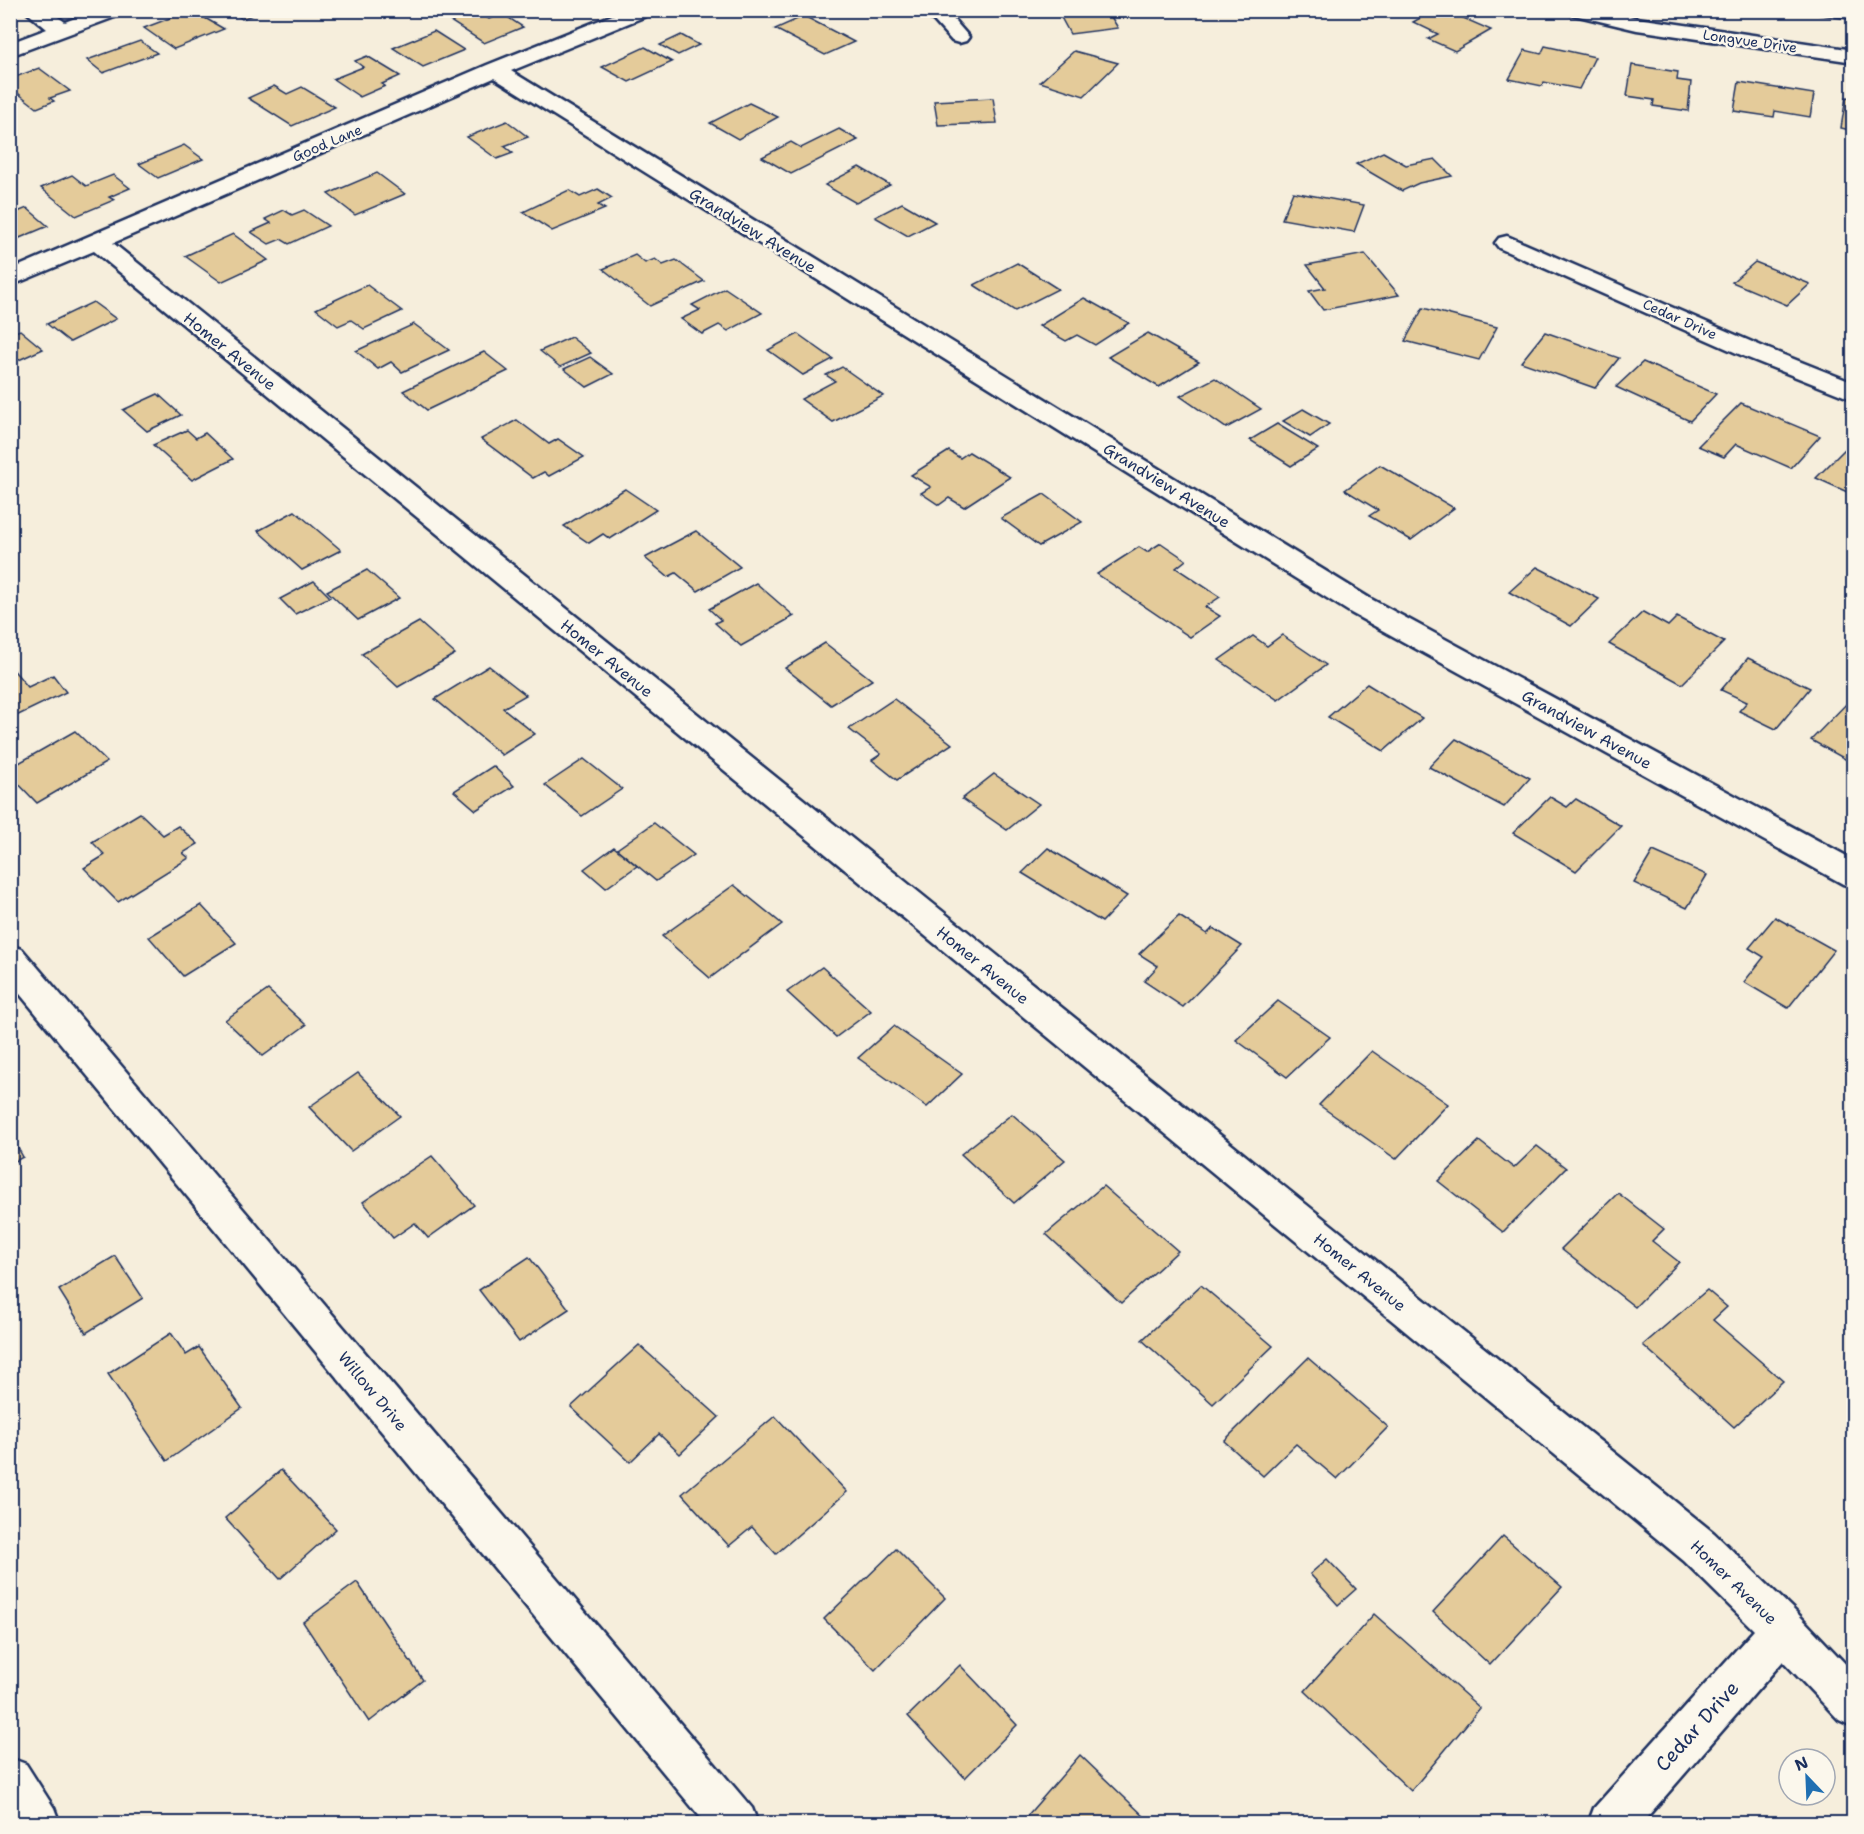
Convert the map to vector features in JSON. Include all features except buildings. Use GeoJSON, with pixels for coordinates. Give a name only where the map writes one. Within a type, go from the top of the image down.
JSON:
{"type":"FeatureCollection","features":[{"type":"Feature","properties":{"kind":"street"},"geometry":{"type":"LineString","coordinates":[[34,10],[63,30]]}},
{"type":"Feature","properties":{"kind":"street"},"geometry":{"type":"LineString","coordinates":[[10,50],[116,10]]}},
{"type":"Feature","properties":{"kind":"street","name":"Good Lane"},"geometry":{"type":"LineString","coordinates":[[10,279],[495,70],[644,10]]}},
{"type":"Feature","properties":{"kind":"street"},"geometry":{"type":"LineString","coordinates":[[927,10],[941,17],[959,37]]}},
{"type":"Feature","properties":{"kind":"street","name":"Longvue Drive"},"geometry":{"type":"LineString","coordinates":[[1577,10],[1637,24],[1854,56]]}},
{"type":"Feature","properties":{"kind":"street","name":"Grandview Avenue"},"geometry":{"type":"LineString","coordinates":[[495,70],[1361,606],[1854,875]]}},
{"type":"Feature","properties":{"kind":"street","name":"Homer Avenue"},"geometry":{"type":"LineString","coordinates":[[97,242],[1700,1547],[1783,1629],[1854,1705]]}},
{"type":"Feature","properties":{"kind":"street","name":"Cedar Drive"},"geometry":{"type":"LineString","coordinates":[[1507,243],[1756,353],[1854,392]]}},
{"type":"Feature","properties":{"kind":"street","name":"Willow Drive"},"geometry":{"type":"LineString","coordinates":[[10,958],[736,1824]]}},
{"type":"Feature","properties":{"kind":"street","name":"Cedar Drive"},"geometry":{"type":"LineString","coordinates":[[1610,1824],[1783,1629]]}},
{"type":"Feature","properties":{"kind":"street"},"geometry":{"type":"LineString","coordinates":[[10,1780],[38,1824]]}}]}
